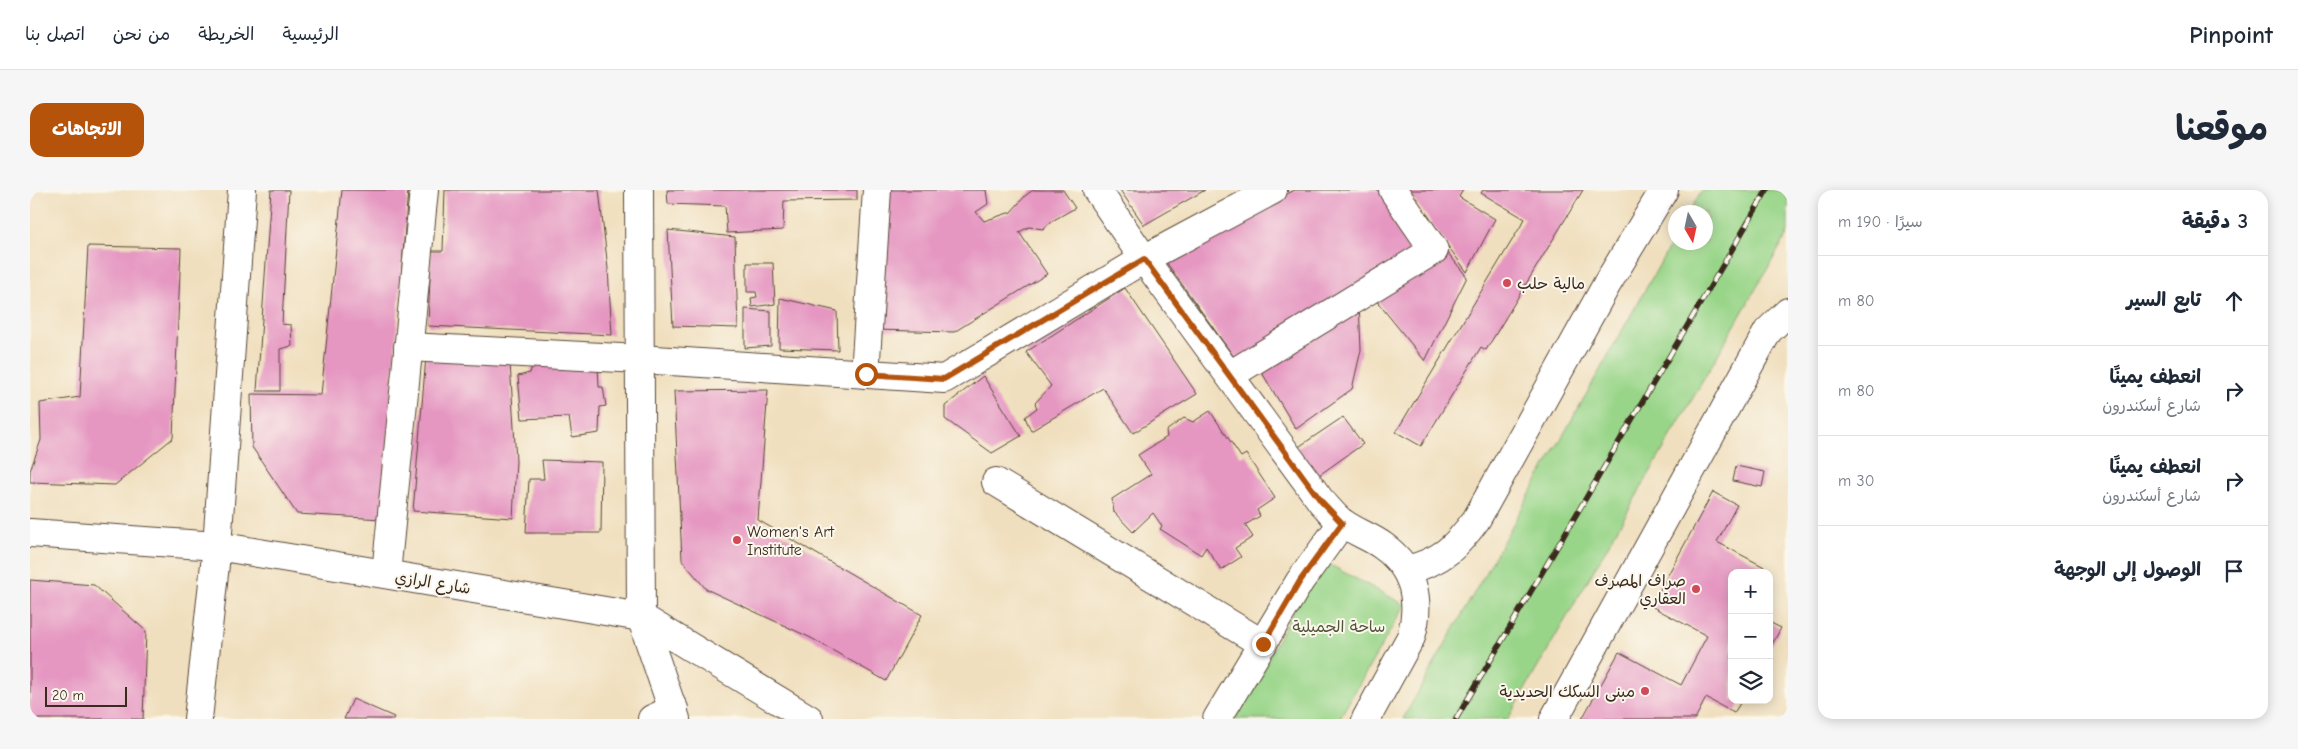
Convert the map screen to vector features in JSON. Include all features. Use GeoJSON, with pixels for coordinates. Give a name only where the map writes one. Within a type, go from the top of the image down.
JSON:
{"type":"FeatureCollection","features":[{"type":"Feature","properties":{"kind":"street"},"geometry":{"type":"LineString","coordinates":[[198,719],[217,546],[242,190]]}},
{"type":"Feature","properties":{"kind":"street"},"geometry":{"type":"LineString","coordinates":[[386,574],[424,190]]}},
{"type":"Feature","properties":{"kind":"street"},"geometry":{"type":"LineString","coordinates":[[639,190],[641,617],[667,716]]}},
{"type":"Feature","properties":{"kind":"street"},"geometry":{"type":"LineString","coordinates":[[866,374],[877,190]]}},
{"type":"Feature","properties":{"kind":"street"},"geometry":{"type":"LineString","coordinates":[[1097,190],[1144,259],[1321,501],[1342,523],[1382,545],[1396,556],[1407,570],[1413,582],[1416,596],[1416,610],[1412,630],[1366,719]]}},
{"type":"Feature","properties":{"kind":"street"},"geometry":{"type":"LineString","coordinates":[[1230,375],[1434,250],[1393,190]]}},
{"type":"Feature","properties":{"kind":"street"},"geometry":{"type":"LineString","coordinates":[[1407,570],[1435,561],[1447,553],[1458,544],[1476,520],[1607,284],[1664,190]]}},
{"type":"Feature","properties":{"kind":"street"},"geometry":{"type":"LineString","coordinates":[[408,347],[640,359],[944,379],[1144,259],[1260,193]]}},
{"type":"Feature","properties":{"kind":"street"},"geometry":{"type":"LineString","coordinates":[[1554,719],[1768,330],[1788,312]]}},
{"type":"Feature","properties":{"kind":"street"},"geometry":{"type":"LineString","coordinates":[[996,482],[1263,644]]}},
{"type":"Feature","properties":{"kind":"street"},"geometry":{"type":"LineString","coordinates":[[1217,719],[1300,581],[1342,523]]}},
{"type":"Feature","properties":{"kind":"street","name":"شارع الرازي"},"geometry":{"type":"LineString","coordinates":[[30,532],[217,546],[641,617],[809,719]]}},
{"type":"Feature","properties":{"kind":"green space"},"geometry":{"type":"Polygon","coordinates":[[[1702,190],[1788,190],[1788,233],[1508,719],[1403,719],[1668,249],[1713,250],[1713,205],[1693,205],[1702,190]]]}},
{"type":"Feature","properties":{"kind":"green space","name":"ساحة الجميلية"},"geometry":{"type":"Polygon","coordinates":[[[1321,560],[1405,605],[1339,719],[1235,719],[1321,560]]]}},
{"type":"Feature","properties":{"kind":"building"},"geometry":{"type":"Polygon","coordinates":[[[271,190],[289,190],[282,324],[291,325],[292,346],[280,349],[280,391],[257,391],[271,190]]]}},
{"type":"Feature","properties":{"kind":"building"},"geometry":{"type":"Polygon","coordinates":[[[342,190],[408,190],[382,519],[297,514],[252,447],[251,394],[321,395],[342,190]]]}},
{"type":"Feature","properties":{"kind":"building"},"geometry":{"type":"Polygon","coordinates":[[[445,190],[599,190],[608,269],[612,335],[428,326],[431,251],[443,251],[445,190]]]}},
{"type":"Feature","properties":{"kind":"building"},"geometry":{"type":"Polygon","coordinates":[[[667,190],[857,190],[857,200],[784,201],[783,230],[727,233],[725,206],[668,204],[667,190]]]}},
{"type":"Feature","properties":{"kind":"building"},"geometry":{"type":"Polygon","coordinates":[[[887,190],[986,190],[988,204],[976,212],[984,221],[1011,212],[1033,190],[1063,190],[1075,208],[1052,221],[1043,229],[1029,227],[1019,232],[1047,274],[954,332],[874,330],[887,190]]]}},
{"type":"Feature","properties":{"kind":"building"},"geometry":{"type":"Polygon","coordinates":[[[1120,190],[1205,190],[1144,225],[1120,190]]]}},
{"type":"Feature","properties":{"kind":"building"},"geometry":{"type":"Polygon","coordinates":[[[1295,190],[1381,190],[1417,247],[1239,364],[1161,255],[1295,190]]]}},
{"type":"Feature","properties":{"kind":"building"},"geometry":{"type":"Polygon","coordinates":[[[1407,190],[1463,190],[1459,197],[1495,219],[1467,272],[1407,190]]]}},
{"type":"Feature","properties":{"kind":"building","name":"مالية حلب"},"geometry":{"type":"Polygon","coordinates":[[[1483,190],[1583,190],[1486,350],[1481,347],[1421,446],[1396,432],[1525,219],[1481,193],[1483,190]]]}},
{"type":"Feature","properties":{"kind":"building"},"geometry":{"type":"Polygon","coordinates":[[[668,230],[735,237],[738,328],[673,326],[668,230]]]}},
{"type":"Feature","properties":{"kind":"building"},"geometry":{"type":"Polygon","coordinates":[[[88,246],[181,248],[173,438],[115,485],[30,482],[30,471],[41,440],[40,403],[80,397],[88,246]]]}},
{"type":"Feature","properties":{"kind":"building"},"geometry":{"type":"Polygon","coordinates":[[[1448,253],[1467,277],[1425,361],[1375,299],[1448,253]]]}},
{"type":"Feature","properties":{"kind":"building"},"geometry":{"type":"Polygon","coordinates":[[[747,263],[773,263],[775,304],[752,307],[751,298],[757,297],[756,292],[747,292],[747,263]]]}},
{"type":"Feature","properties":{"kind":"building"},"geometry":{"type":"Polygon","coordinates":[[[1125,288],[1197,394],[1133,433],[1103,388],[1031,431],[1025,417],[1037,408],[1035,403],[1051,386],[1026,352],[1125,288]]]}},
{"type":"Feature","properties":{"kind":"building"},"geometry":{"type":"Polygon","coordinates":[[[780,298],[837,311],[838,350],[779,348],[780,298]]]}},
{"type":"Feature","properties":{"kind":"building"},"geometry":{"type":"Polygon","coordinates":[[[1359,302],[1361,350],[1352,389],[1296,429],[1256,363],[1359,302]]]}},
{"type":"Feature","properties":{"kind":"building"},"geometry":{"type":"Polygon","coordinates":[[[745,309],[771,311],[771,346],[745,348],[745,309]]]}},
{"type":"Feature","properties":{"kind":"building"},"geometry":{"type":"Polygon","coordinates":[[[426,357],[510,362],[516,461],[513,518],[413,511],[426,357]]]}},
{"type":"Feature","properties":{"kind":"building"},"geometry":{"type":"Polygon","coordinates":[[[578,362],[581,370],[598,367],[599,387],[603,387],[606,406],[600,407],[599,433],[572,437],[569,417],[522,419],[518,376],[530,373],[533,363],[578,362]]]}},
{"type":"Feature","properties":{"kind":"building"},"geometry":{"type":"Polygon","coordinates":[[[983,376],[1021,436],[992,453],[945,419],[945,406],[983,376]]]}},
{"type":"Feature","properties":{"kind":"building","name":"Women's Art Institute"},"geometry":{"type":"Polygon","coordinates":[[[768,390],[758,520],[922,615],[886,681],[811,638],[706,589],[682,560],[674,391],[768,390]]]}},
{"type":"Feature","properties":{"kind":"building"},"geometry":{"type":"Polygon","coordinates":[[[1210,411],[1241,457],[1246,454],[1275,498],[1257,510],[1260,516],[1245,525],[1253,537],[1235,548],[1241,557],[1221,570],[1206,547],[1201,555],[1160,529],[1162,526],[1153,513],[1133,532],[1114,512],[1112,499],[1151,474],[1138,455],[1167,437],[1166,431],[1184,418],[1193,422],[1210,411]]]}},
{"type":"Feature","properties":{"kind":"building"},"geometry":{"type":"Polygon","coordinates":[[[1343,417],[1363,444],[1315,478],[1297,448],[1343,417]]]}},
{"type":"Feature","properties":{"kind":"building"},"geometry":{"type":"Polygon","coordinates":[[[542,460],[602,462],[601,533],[526,533],[529,479],[544,479],[542,460]]]}},
{"type":"Feature","properties":{"kind":"building"},"geometry":{"type":"Polygon","coordinates":[[[1736,466],[1765,472],[1762,487],[1733,481],[1736,466]]]}},
{"type":"Feature","properties":{"kind":"building","name":"صراف المصرف العقاري"},"geometry":{"type":"Polygon","coordinates":[[[1713,492],[1737,505],[1717,542],[1768,569],[1728,569],[1728,704],[1740,704],[1734,713],[1706,698],[1695,719],[1582,719],[1619,652],[1681,685],[1707,636],[1651,606],[1713,492]]]}},
{"type":"Feature","properties":{"kind":"building"},"geometry":{"type":"Polygon","coordinates":[[[30,580],[94,585],[146,631],[143,719],[30,719],[30,580]]]}},
{"type":"Feature","properties":{"kind":"building"},"geometry":{"type":"Polygon","coordinates":[[[1773,624],[1781,628],[1773,643],[1773,624]]]}},
{"type":"Feature","properties":{"kind":"building"},"geometry":{"type":"Polygon","coordinates":[[[353,699],[394,717],[393,719],[344,719],[353,699]]]}},
{"type":"Feature","properties":{"kind":"railway"},"geometry":{"type":"LineString","coordinates":[[1456,719],[1767,190]]}},
{"type":"Feature","properties":{"kind":"place","name":"مالية حلب"},"geometry":{"type":"Point","coordinates":[1507,283]}},
{"type":"Feature","properties":{"kind":"place","name":"Women's Art Institute"},"geometry":{"type":"Point","coordinates":[737,540]}},
{"type":"Feature","properties":{"kind":"place","name":"صراف المصرف العقاري"},"geometry":{"type":"Point","coordinates":[1696,589]}},
{"type":"Feature","properties":{"kind":"place","name":"مبنى السكك الحديدية"},"geometry":{"type":"Point","coordinates":[1645,691]}},
{"type":"Feature","properties":{"kind":"route"},"geometry":{"type":"LineString","coordinates":[[866,374],[944,379],[1144,259],[1321,501],[1342,523],[1300,581],[1263,644]]}}]}
